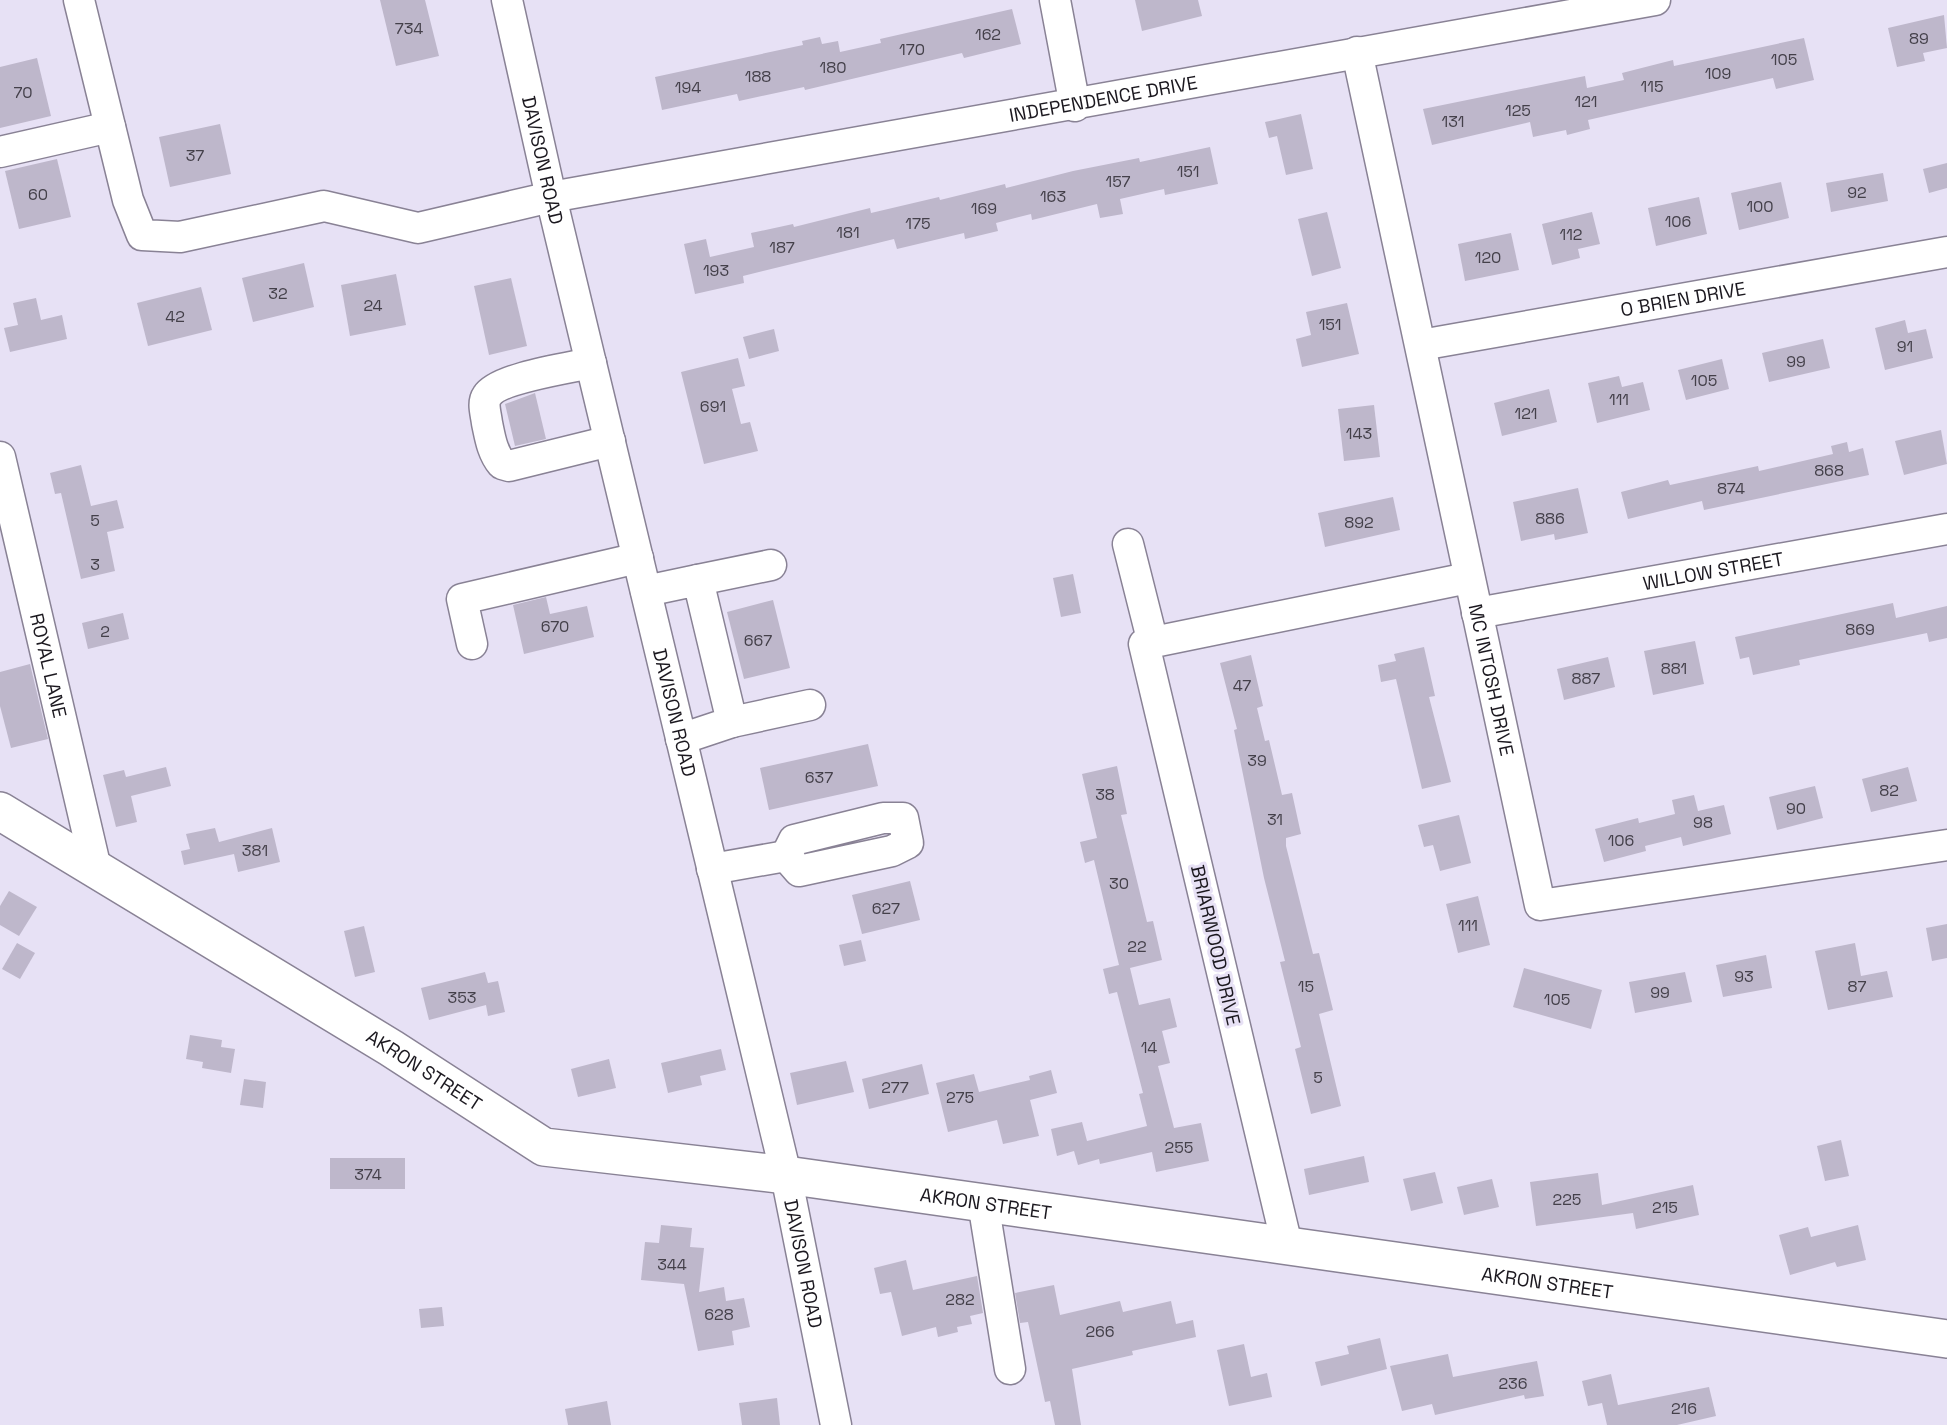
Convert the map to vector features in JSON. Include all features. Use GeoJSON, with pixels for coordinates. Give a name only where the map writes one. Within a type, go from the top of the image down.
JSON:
{"type":"FeatureCollection","features":[{"type":"Feature","properties":{"kind":"main road","name":"AKRON STREET"},"geometry":{"type":"LineString","coordinates":[[0,811],[97,873],[391,1048],[544,1147],[786,1175],[1947,1339]]}},
{"type":"Feature","properties":{"kind":"street"},"geometry":{"type":"LineString","coordinates":[[0,152],[110,127],[79,0]]}},
{"type":"Feature","properties":{"kind":"street","name":"DAVISON ROAD"},"geometry":{"type":"LineString","coordinates":[[508,0],[551,197],[786,1175],[836,1425]]}},
{"type":"Feature","properties":{"kind":"street"},"geometry":{"type":"LineString","coordinates":[[1055,0],[1075,106]]}},
{"type":"Feature","properties":{"kind":"street","name":"INDEPENDENCE DRIVE"},"geometry":{"type":"LineString","coordinates":[[110,127],[128,200],[142,235],[180,237],[324,206],[418,228],[551,197],[1075,106],[1357,52],[1655,0]]}},
{"type":"Feature","properties":{"kind":"street","name":"MC INTOSH DRIVE"},"geometry":{"type":"LineString","coordinates":[[1357,52],[1539,905],[1947,845]]}},
{"type":"Feature","properties":{"kind":"street","name":"O BRIEN DRIVE"},"geometry":{"type":"LineString","coordinates":[[1420,345],[1947,252]]}},
{"type":"Feature","properties":{"kind":"street"},"geometry":{"type":"LineString","coordinates":[[591,362],[509,382],[489,392],[485,399],[491,439],[497,458],[509,466],[610,441]]}},
{"type":"Feature","properties":{"kind":"street","name":"ROYAL LANE"},"geometry":{"type":"LineString","coordinates":[[0,457],[97,873]]}},
{"type":"Feature","properties":{"kind":"street","name":"WILLOW STREET"},"geometry":{"type":"LineString","coordinates":[[1478,614],[1947,529]]}},
{"type":"Feature","properties":{"kind":"street","name":"BRIARWOOD DRIVE"},"geometry":{"type":"LineString","coordinates":[[1128,544],[1148,644],[1287,1245]]}},
{"type":"Feature","properties":{"kind":"street"},"geometry":{"type":"LineString","coordinates":[[472,644],[462,599],[638,558]]}},
{"type":"Feature","properties":{"kind":"street"},"geometry":{"type":"LineString","coordinates":[[646,591],[772,565]]}},
{"type":"Feature","properties":{"kind":"street"},"geometry":{"type":"LineString","coordinates":[[1148,644],[1468,578]]}},
{"type":"Feature","properties":{"kind":"street"},"geometry":{"type":"LineString","coordinates":[[698,580],[732,722]]}},
{"type":"Feature","properties":{"kind":"street"},"geometry":{"type":"LineString","coordinates":[[681,739],[732,722],[810,705]]}},
{"type":"Feature","properties":{"kind":"street"},"geometry":{"type":"LineString","coordinates":[[712,869],[786,856]]}},
{"type":"Feature","properties":{"kind":"street"},"geometry":{"type":"LineString","coordinates":[[983,1202],[1010,1369]]}},
{"type":"Feature","properties":{"kind":"building"},"geometry":{"type":"Polygon","coordinates":[[[380,0],[425,0],[439,56],[396,66],[380,0]]]}},
{"type":"Feature","properties":{"kind":"building"},"geometry":{"type":"Polygon","coordinates":[[[1135,0],[1198,0],[1202,16],[1142,31],[1135,0]]]}},
{"type":"Feature","properties":{"kind":"building"},"geometry":{"type":"Polygon","coordinates":[[[1012,9],[1021,44],[964,58],[962,53],[805,90],[804,87],[739,101],[737,94],[662,110],[655,77],[803,45],[802,41],[820,37],[822,44],[838,41],[840,52],[881,43],[880,39],[1012,9]]]}},
{"type":"Feature","properties":{"kind":"building"},"geometry":{"type":"Polygon","coordinates":[[[1944,15],[1947,48],[1923,53],[1925,61],[1897,67],[1888,28],[1944,15]]]}},
{"type":"Feature","properties":{"kind":"building"},"geometry":{"type":"Polygon","coordinates":[[[1804,38],[1814,80],[1776,89],[1773,78],[1588,120],[1590,129],[1567,135],[1566,130],[1533,137],[1530,122],[1432,145],[1423,109],[1585,76],[1587,88],[1624,80],[1622,73],[1673,60],[1674,66],[1804,38]]]}},
{"type":"Feature","properties":{"kind":"building"},"geometry":{"type":"Polygon","coordinates":[[[37,58],[51,116],[0,128],[0,67],[37,58]]]}},
{"type":"Feature","properties":{"kind":"building"},"geometry":{"type":"Polygon","coordinates":[[[1301,114],[1313,169],[1286,175],[1277,136],[1269,138],[1265,122],[1301,114]]]}},
{"type":"Feature","properties":{"kind":"building"},"geometry":{"type":"Polygon","coordinates":[[[220,124],[231,174],[170,187],[159,137],[220,124]]]}},
{"type":"Feature","properties":{"kind":"building"},"geometry":{"type":"Polygon","coordinates":[[[1210,147],[1218,184],[1165,195],[1164,189],[1120,199],[1123,214],[1100,218],[1097,204],[1032,220],[1031,214],[996,223],[998,231],[965,239],[964,233],[897,249],[894,239],[743,276],[744,283],[695,294],[684,244],[706,239],[710,257],[754,247],[751,233],[793,224],[794,227],[870,208],[871,213],[939,197],[940,200],[1005,184],[1006,188],[1073,171],[1139,158],[1140,162],[1210,147]]]}},
{"type":"Feature","properties":{"kind":"building"},"geometry":{"type":"Polygon","coordinates":[[[57,159],[71,217],[19,229],[5,171],[57,159]]]}},
{"type":"Feature","properties":{"kind":"building"},"geometry":{"type":"Polygon","coordinates":[[[1947,163],[1947,188],[1929,193],[1923,169],[1947,163]]]}},
{"type":"Feature","properties":{"kind":"building"},"geometry":{"type":"Polygon","coordinates":[[[1883,173],[1888,201],[1831,212],[1826,183],[1883,173]]]}},
{"type":"Feature","properties":{"kind":"building"},"geometry":{"type":"Polygon","coordinates":[[[1781,182],[1789,218],[1739,230],[1731,193],[1781,182]]]}},
{"type":"Feature","properties":{"kind":"building"},"geometry":{"type":"Polygon","coordinates":[[[1699,197],[1707,234],[1656,246],[1648,208],[1699,197]]]}},
{"type":"Feature","properties":{"kind":"building"},"geometry":{"type":"Polygon","coordinates":[[[1327,212],[1341,268],[1312,276],[1298,219],[1327,212]]]}},
{"type":"Feature","properties":{"kind":"building"},"geometry":{"type":"Polygon","coordinates":[[[1592,212],[1600,244],[1578,249],[1580,258],[1552,265],[1542,224],[1592,212]]]}},
{"type":"Feature","properties":{"kind":"building"},"geometry":{"type":"Polygon","coordinates":[[[1511,233],[1519,270],[1465,281],[1458,244],[1511,233]]]}},
{"type":"Feature","properties":{"kind":"building"},"geometry":{"type":"Polygon","coordinates":[[[304,263],[314,307],[253,322],[242,278],[304,263]]]}},
{"type":"Feature","properties":{"kind":"building"},"geometry":{"type":"Polygon","coordinates":[[[396,274],[406,325],[350,336],[341,285],[396,274]]]}},
{"type":"Feature","properties":{"kind":"building"},"geometry":{"type":"Polygon","coordinates":[[[511,278],[527,346],[489,355],[474,286],[511,278]]]}},
{"type":"Feature","properties":{"kind":"building"},"geometry":{"type":"Polygon","coordinates":[[[201,287],[212,330],[148,346],[137,303],[201,287]]]}},
{"type":"Feature","properties":{"kind":"building"},"geometry":{"type":"Polygon","coordinates":[[[36,298],[41,320],[62,315],[67,339],[10,352],[4,328],[18,325],[13,303],[36,298]]]}},
{"type":"Feature","properties":{"kind":"building"},"geometry":{"type":"Polygon","coordinates":[[[1347,303],[1359,354],[1302,367],[1296,339],[1311,335],[1306,312],[1347,303]]]}},
{"type":"Feature","properties":{"kind":"building"},"geometry":{"type":"Polygon","coordinates":[[[1905,320],[1908,333],[1926,329],[1933,358],[1885,370],[1875,328],[1905,320]]]}},
{"type":"Feature","properties":{"kind":"building"},"geometry":{"type":"Polygon","coordinates":[[[774,329],[779,351],[749,359],[743,337],[774,329]]]}},
{"type":"Feature","properties":{"kind":"building"},"geometry":{"type":"Polygon","coordinates":[[[1823,339],[1830,368],[1769,382],[1762,353],[1823,339]]]}},
{"type":"Feature","properties":{"kind":"building"},"geometry":{"type":"Polygon","coordinates":[[[738,358],[745,386],[732,389],[741,424],[750,422],[758,451],[704,464],[681,372],[738,358]]]}},
{"type":"Feature","properties":{"kind":"building"},"geometry":{"type":"Polygon","coordinates":[[[1722,359],[1729,389],[1686,400],[1678,370],[1722,359]]]}},
{"type":"Feature","properties":{"kind":"building"},"geometry":{"type":"Polygon","coordinates":[[[1619,376],[1622,387],[1643,382],[1650,410],[1597,423],[1588,383],[1619,376]]]}},
{"type":"Feature","properties":{"kind":"building"},"geometry":{"type":"Polygon","coordinates":[[[1549,389],[1557,422],[1502,436],[1494,403],[1549,389]]]}},
{"type":"Feature","properties":{"kind":"building"},"geometry":{"type":"Polygon","coordinates":[[[535,393],[546,439],[515,446],[505,404],[535,393]]]}},
{"type":"Feature","properties":{"kind":"building"},"geometry":{"type":"Polygon","coordinates":[[[1374,405],[1380,457],[1344,461],[1338,409],[1374,405]]]}},
{"type":"Feature","properties":{"kind":"building"},"geometry":{"type":"Polygon","coordinates":[[[1941,430],[1947,464],[1904,475],[1895,441],[1941,430]]]}},
{"type":"Feature","properties":{"kind":"building"},"geometry":{"type":"Polygon","coordinates":[[[1847,442],[1849,452],[1863,448],[1869,475],[1704,510],[1702,501],[1628,519],[1621,492],[1668,480],[1670,485],[1758,466],[1759,471],[1833,454],[1831,446],[1847,442]]]}},
{"type":"Feature","properties":{"kind":"building"},"geometry":{"type":"Polygon","coordinates":[[[81,465],[91,506],[117,500],[124,528],[107,532],[115,571],[81,579],[61,493],[55,494],[50,473],[81,465]]]}},
{"type":"Feature","properties":{"kind":"building"},"geometry":{"type":"Polygon","coordinates":[[[1578,488],[1588,533],[1555,540],[1554,534],[1521,541],[1513,502],[1578,488]]]}},
{"type":"Feature","properties":{"kind":"building"},"geometry":{"type":"Polygon","coordinates":[[[1393,497],[1400,530],[1325,547],[1318,513],[1393,497]]]}},
{"type":"Feature","properties":{"kind":"building"},"geometry":{"type":"Polygon","coordinates":[[[1073,574],[1081,613],[1061,617],[1053,578],[1073,574]]]}},
{"type":"Feature","properties":{"kind":"building"},"geometry":{"type":"Polygon","coordinates":[[[546,597],[550,614],[587,606],[594,637],[524,654],[513,605],[546,597]]]}},
{"type":"Feature","properties":{"kind":"building"},"geometry":{"type":"Polygon","coordinates":[[[773,600],[790,668],[744,679],[727,612],[773,600]]]}},
{"type":"Feature","properties":{"kind":"building"},"geometry":{"type":"Polygon","coordinates":[[[1893,603],[1896,618],[1947,606],[1947,638],[1929,642],[1927,633],[1799,660],[1800,665],[1753,675],[1749,657],[1740,659],[1735,637],[1893,603]]]}},
{"type":"Feature","properties":{"kind":"building"},"geometry":{"type":"Polygon","coordinates":[[[123,613],[129,639],[88,649],[82,623],[123,613]]]}},
{"type":"Feature","properties":{"kind":"building"},"geometry":{"type":"Polygon","coordinates":[[[1695,641],[1704,684],[1653,695],[1644,651],[1695,641]]]}},
{"type":"Feature","properties":{"kind":"building"},"geometry":{"type":"Polygon","coordinates":[[[1424,647],[1435,696],[1429,697],[1451,782],[1422,789],[1396,679],[1381,682],[1378,665],[1396,661],[1394,654],[1424,647]]]}},
{"type":"Feature","properties":{"kind":"building"},"geometry":{"type":"Polygon","coordinates":[[[1251,655],[1263,706],[1257,708],[1265,741],[1269,740],[1282,795],[1292,793],[1301,834],[1286,838],[1286,846],[1313,954],[1319,953],[1333,1010],[1319,1014],[1341,1106],[1311,1114],[1295,1049],[1301,1047],[1280,962],[1285,961],[1264,878],[1234,730],[1237,729],[1220,663],[1251,655]]]}},
{"type":"Feature","properties":{"kind":"building"},"geometry":{"type":"Polygon","coordinates":[[[1608,657],[1615,687],[1564,700],[1557,669],[1608,657]]]}},
{"type":"Feature","properties":{"kind":"building"},"geometry":{"type":"Polygon","coordinates":[[[30,664],[48,739],[11,748],[0,706],[0,672],[30,664]]]}},
{"type":"Feature","properties":{"kind":"building"},"geometry":{"type":"Polygon","coordinates":[[[868,744],[878,786],[769,810],[760,768],[868,744]]]}},
{"type":"Feature","properties":{"kind":"building"},"geometry":{"type":"Polygon","coordinates":[[[1117,766],[1127,814],[1121,815],[1147,922],[1153,921],[1162,960],[1130,968],[1139,1005],[1170,998],[1177,1027],[1162,1031],[1170,1063],[1158,1066],[1174,1128],[1201,1123],[1209,1161],[1156,1172],[1152,1152],[1100,1164],[1099,1159],[1078,1165],[1074,1151],[1057,1156],[1051,1129],[1082,1122],[1087,1141],[1147,1126],[1139,1094],[1143,1093],[1117,992],[1109,994],[1103,969],[1119,965],[1094,860],[1085,863],[1080,842],[1097,838],[1082,774],[1117,766]]]}},
{"type":"Feature","properties":{"kind":"building"},"geometry":{"type":"Polygon","coordinates":[[[166,767],[171,786],[131,796],[137,822],[116,827],[103,775],[124,770],[126,777],[166,767]]]}},
{"type":"Feature","properties":{"kind":"building"},"geometry":{"type":"Polygon","coordinates":[[[1908,767],[1917,801],[1871,812],[1862,779],[1908,767]]]}},
{"type":"Feature","properties":{"kind":"building"},"geometry":{"type":"Polygon","coordinates":[[[1815,786],[1823,818],[1777,830],[1769,797],[1815,786]]]}},
{"type":"Feature","properties":{"kind":"building"},"geometry":{"type":"Polygon","coordinates":[[[1694,795],[1698,811],[1724,805],[1731,834],[1683,846],[1681,837],[1645,846],[1646,851],[1604,862],[1595,829],[1638,818],[1639,823],[1675,814],[1672,800],[1694,795]]]}},
{"type":"Feature","properties":{"kind":"building"},"geometry":{"type":"Polygon","coordinates":[[[1459,815],[1471,863],[1440,871],[1433,845],[1424,847],[1418,825],[1459,815]]]}},
{"type":"Feature","properties":{"kind":"building"},"geometry":{"type":"Polygon","coordinates":[[[215,828],[219,842],[272,828],[280,862],[238,872],[234,854],[184,865],[181,851],[190,849],[186,834],[215,828]]]}},
{"type":"Feature","properties":{"kind":"building"},"geometry":{"type":"Polygon","coordinates":[[[910,881],[920,920],[862,934],[852,895],[910,881]]]}},
{"type":"Feature","properties":{"kind":"building"},"geometry":{"type":"Polygon","coordinates":[[[9,891],[37,907],[19,936],[0,925],[0,906],[9,891]]]}},
{"type":"Feature","properties":{"kind":"building"},"geometry":{"type":"Polygon","coordinates":[[[1478,896],[1490,945],[1458,953],[1446,904],[1478,896]]]}},
{"type":"Feature","properties":{"kind":"building"},"geometry":{"type":"Polygon","coordinates":[[[1947,924],[1947,958],[1932,961],[1926,928],[1947,924]]]}},
{"type":"Feature","properties":{"kind":"building"},"geometry":{"type":"Polygon","coordinates":[[[364,926],[375,972],[355,977],[344,931],[364,926]]]}},
{"type":"Feature","properties":{"kind":"building"},"geometry":{"type":"Polygon","coordinates":[[[861,940],[866,961],[844,966],[839,945],[861,940]]]}},
{"type":"Feature","properties":{"kind":"building"},"geometry":{"type":"Polygon","coordinates":[[[17,943],[35,953],[20,979],[2,969],[17,943]]]}},
{"type":"Feature","properties":{"kind":"building"},"geometry":{"type":"Polygon","coordinates":[[[1855,943],[1861,976],[1887,971],[1893,997],[1828,1010],[1815,951],[1855,943]]]}},
{"type":"Feature","properties":{"kind":"building"},"geometry":{"type":"Polygon","coordinates":[[[1766,955],[1772,988],[1723,997],[1716,965],[1766,955]]]}},
{"type":"Feature","properties":{"kind":"building"},"geometry":{"type":"Polygon","coordinates":[[[1524,968],[1602,990],[1591,1029],[1513,1007],[1524,968]]]}},
{"type":"Feature","properties":{"kind":"building"},"geometry":{"type":"Polygon","coordinates":[[[485,972],[488,983],[498,981],[505,1012],[488,1016],[486,1005],[429,1020],[421,988],[485,972]]]}},
{"type":"Feature","properties":{"kind":"building"},"geometry":{"type":"Polygon","coordinates":[[[1685,972],[1692,1002],[1635,1013],[1629,982],[1685,972]]]}},
{"type":"Feature","properties":{"kind":"building"},"geometry":{"type":"Polygon","coordinates":[[[190,1035],[222,1040],[221,1047],[235,1049],[231,1073],[202,1068],[203,1062],[186,1059],[190,1035]]]}},
{"type":"Feature","properties":{"kind":"building"},"geometry":{"type":"Polygon","coordinates":[[[721,1049],[726,1070],[700,1076],[702,1085],[668,1093],[661,1063],[721,1049]]]}},
{"type":"Feature","properties":{"kind":"building"},"geometry":{"type":"Polygon","coordinates":[[[609,1059],[616,1088],[578,1097],[571,1069],[609,1059]]]}},
{"type":"Feature","properties":{"kind":"building"},"geometry":{"type":"Polygon","coordinates":[[[846,1061],[854,1092],[797,1105],[790,1073],[846,1061]]]}},
{"type":"Feature","properties":{"kind":"building"},"geometry":{"type":"Polygon","coordinates":[[[922,1064],[929,1094],[869,1109],[862,1079],[922,1064]]]}},
{"type":"Feature","properties":{"kind":"building"},"geometry":{"type":"Polygon","coordinates":[[[1051,1070],[1057,1093],[1030,1100],[1039,1136],[1003,1144],[997,1120],[948,1132],[936,1083],[974,1074],[979,1092],[1030,1080],[1029,1076],[1051,1070]]]}},
{"type":"Feature","properties":{"kind":"building"},"geometry":{"type":"Polygon","coordinates":[[[244,1079],[266,1082],[263,1108],[240,1105],[244,1079]]]}},
{"type":"Feature","properties":{"kind":"building"},"geometry":{"type":"Polygon","coordinates":[[[1841,1140],[1849,1176],[1825,1181],[1817,1146],[1841,1140]]]}},
{"type":"Feature","properties":{"kind":"building"},"geometry":{"type":"Polygon","coordinates":[[[1364,1156],[1369,1182],[1309,1195],[1304,1169],[1364,1156]]]}},
{"type":"Feature","properties":{"kind":"building"},"geometry":{"type":"Polygon","coordinates":[[[330,1158],[405,1158],[405,1189],[330,1189],[330,1158]]]}},
{"type":"Feature","properties":{"kind":"building"},"geometry":{"type":"Polygon","coordinates":[[[1435,1172],[1443,1203],[1411,1211],[1403,1179],[1435,1172]]]}},
{"type":"Feature","properties":{"kind":"building"},"geometry":{"type":"Polygon","coordinates":[[[1598,1173],[1602,1205],[1693,1185],[1699,1215],[1636,1229],[1633,1213],[1536,1226],[1530,1182],[1598,1173]]]}},
{"type":"Feature","properties":{"kind":"building"},"geometry":{"type":"Polygon","coordinates":[[[1492,1179],[1499,1207],[1464,1215],[1457,1187],[1492,1179]]]}},
{"type":"Feature","properties":{"kind":"building"},"geometry":{"type":"Polygon","coordinates":[[[661,1225],[692,1228],[690,1247],[704,1248],[699,1292],[724,1287],[726,1301],[744,1298],[750,1327],[732,1331],[734,1345],[698,1351],[684,1284],[641,1280],[645,1242],[659,1243],[661,1225]]]}},
{"type":"Feature","properties":{"kind":"building"},"geometry":{"type":"Polygon","coordinates":[[[1858,1225],[1866,1260],[1837,1267],[1835,1262],[1790,1275],[1779,1235],[1808,1227],[1811,1237],[1858,1225]]]}},
{"type":"Feature","properties":{"kind":"building"},"geometry":{"type":"Polygon","coordinates":[[[906,1260],[913,1290],[977,1276],[983,1313],[970,1316],[972,1324],[957,1327],[958,1332],[938,1337],[936,1327],[902,1336],[891,1292],[880,1294],[874,1268],[906,1260]]]}},
{"type":"Feature","properties":{"kind":"building"},"geometry":{"type":"Polygon","coordinates":[[[1054,1285],[1060,1315],[1120,1301],[1123,1312],[1171,1301],[1176,1324],[1193,1320],[1196,1337],[1132,1351],[1133,1355],[1072,1369],[1081,1425],[1055,1425],[1050,1401],[1045,1402],[1028,1322],[1020,1323],[1015,1293],[1054,1285]]]}},
{"type":"Feature","properties":{"kind":"building"},"geometry":{"type":"Polygon","coordinates":[[[442,1307],[444,1326],[421,1328],[419,1309],[442,1307]]]}},
{"type":"Feature","properties":{"kind":"building"},"geometry":{"type":"Polygon","coordinates":[[[1380,1338],[1387,1369],[1321,1386],[1315,1362],[1349,1354],[1347,1346],[1380,1338]]]}},
{"type":"Feature","properties":{"kind":"building"},"geometry":{"type":"Polygon","coordinates":[[[1244,1344],[1251,1377],[1267,1373],[1272,1397],[1229,1406],[1217,1350],[1244,1344]]]}},
{"type":"Feature","properties":{"kind":"building"},"geometry":{"type":"Polygon","coordinates":[[[1448,1354],[1453,1377],[1537,1361],[1544,1396],[1525,1399],[1524,1395],[1435,1415],[1432,1404],[1402,1411],[1390,1366],[1448,1354]]]}},
{"type":"Feature","properties":{"kind":"building"},"geometry":{"type":"Polygon","coordinates":[[[1611,1374],[1618,1405],[1709,1387],[1716,1416],[1677,1425],[1607,1425],[1602,1403],[1588,1406],[1582,1381],[1611,1374]]]}},
{"type":"Feature","properties":{"kind":"building"},"geometry":{"type":"Polygon","coordinates":[[[777,1398],[780,1425],[742,1425],[739,1403],[777,1398]]]}},
{"type":"Feature","properties":{"kind":"building"},"geometry":{"type":"Polygon","coordinates":[[[607,1401],[611,1425],[568,1425],[565,1409],[607,1401]]]}}]}
